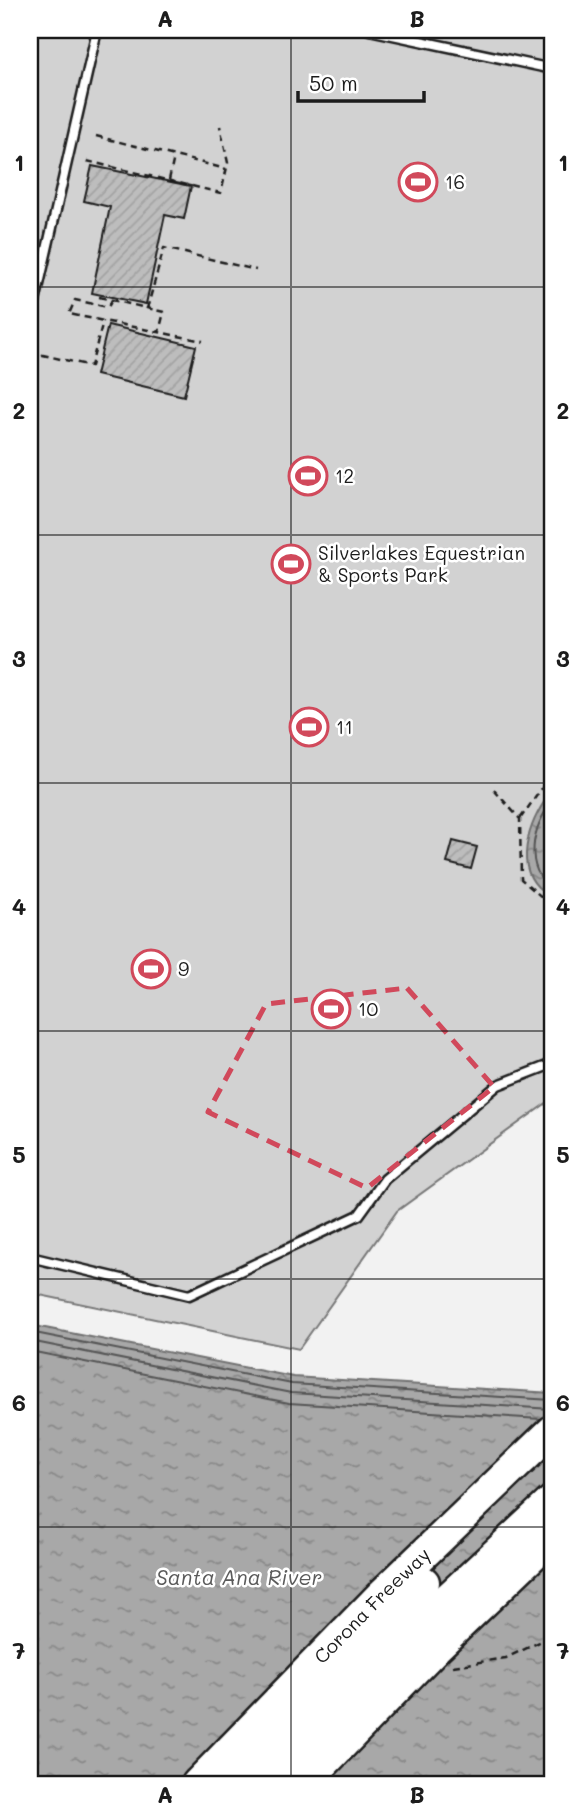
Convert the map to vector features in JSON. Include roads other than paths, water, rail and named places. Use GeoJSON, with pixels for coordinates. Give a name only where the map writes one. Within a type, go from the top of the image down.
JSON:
{"type":"FeatureCollection","features":[{"type":"Feature","properties":{"kind":"highway","name":"Corona Freeway"},"geometry":{"type":"LineString","coordinates":[[197,1784],[382,1594],[552,1431]]}},
{"type":"Feature","properties":{"kind":"highway"},"geometry":{"type":"LineString","coordinates":[[234,1784],[396,1609],[552,1458]]}},
{"type":"Feature","properties":{"kind":"highway"},"geometry":{"type":"LineString","coordinates":[[271,1784],[435,1610],[552,1501]]}},
{"type":"Feature","properties":{"kind":"highway"},"geometry":{"type":"LineString","coordinates":[[303,1784],[436,1648],[552,1537]]}},
{"type":"Feature","properties":{"kind":"lane"},"geometry":{"type":"LineString","coordinates":[[30,324],[97,30]]}},
{"type":"Feature","properties":{"kind":"lane"},"geometry":{"type":"LineString","coordinates":[[369,30],[552,69]]}},
{"type":"Feature","properties":{"kind":"lane"},"geometry":{"type":"LineString","coordinates":[[30,1257],[189,1295],[359,1215],[385,1179],[498,1085],[552,1064]]}},
{"type":"Feature","properties":{"kind":"water"},"geometry":{"type":"Polygon","coordinates":[[[552,792],[552,896],[540,888],[531,877],[526,852],[532,825],[552,792]]]}},
{"type":"Feature","properties":{"kind":"water","name":"Santa Ana River"},"geometry":{"type":"Polygon","coordinates":[[[30,1325],[293,1377],[552,1393],[552,1784],[30,1784],[30,1325]]]}},
{"type":"Feature","properties":{"kind":"place","name":"16"},"geometry":{"type":"Point","coordinates":[418,182]}},
{"type":"Feature","properties":{"kind":"place","name":"12"},"geometry":{"type":"Point","coordinates":[308,476]}},
{"type":"Feature","properties":{"kind":"place","name":"Silverlakes Equestrian & Sports Park"},"geometry":{"type":"Point","coordinates":[291,564]}},
{"type":"Feature","properties":{"kind":"place","name":"11"},"geometry":{"type":"Point","coordinates":[309,727]}},
{"type":"Feature","properties":{"kind":"place","name":"9"},"geometry":{"type":"Point","coordinates":[151,969]}},
{"type":"Feature","properties":{"kind":"place","name":"10"},"geometry":{"type":"Point","coordinates":[331,1009]}}]}
